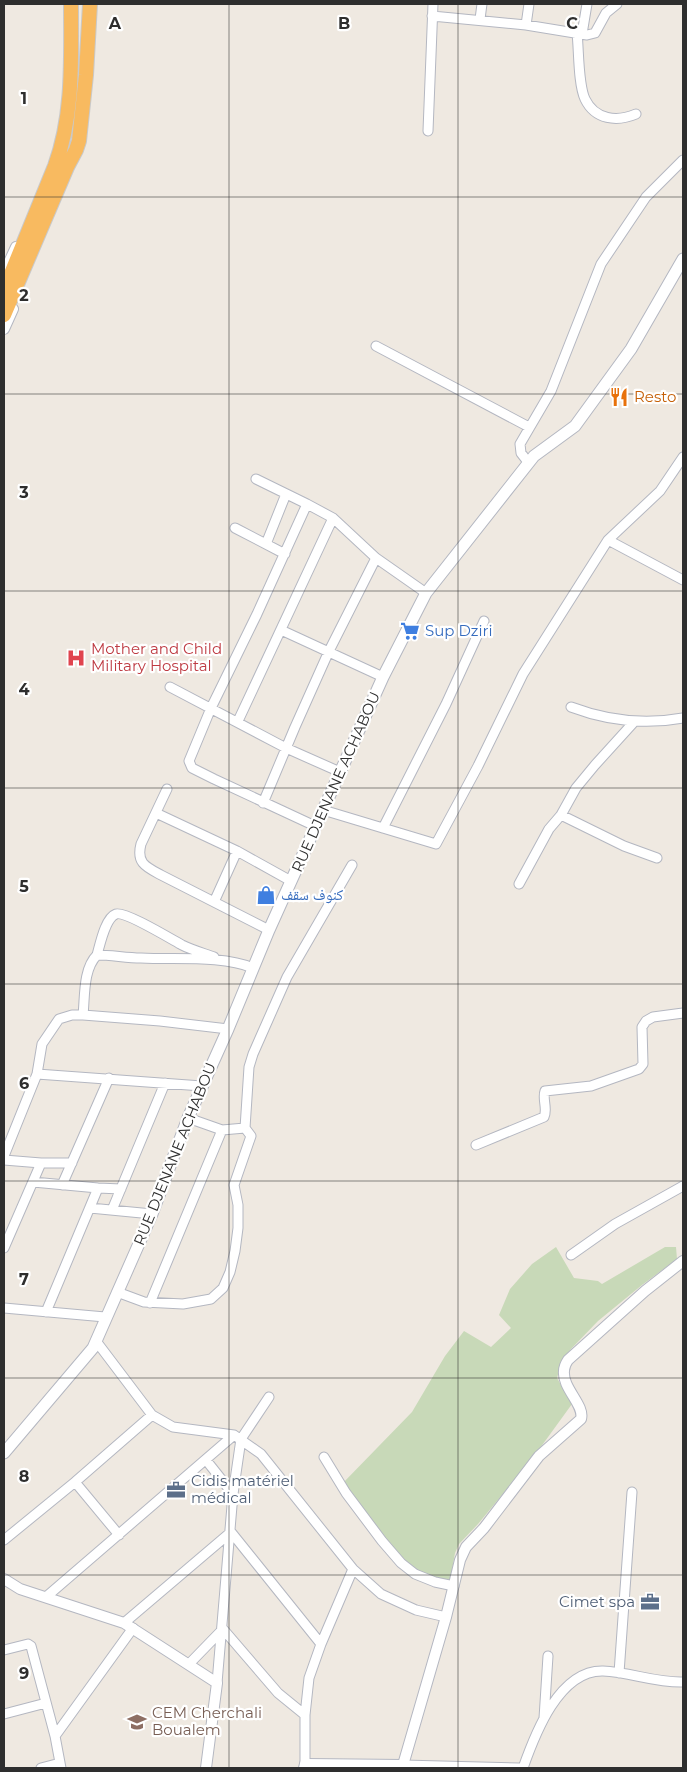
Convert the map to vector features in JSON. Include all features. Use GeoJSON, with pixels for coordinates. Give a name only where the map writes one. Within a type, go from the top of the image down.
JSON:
{"type":"FeatureCollection","features":[{"type":"Feature","properties":{"kind":"highway"},"geometry":{"type":"LineString","coordinates":[[4,315],[33,234],[66,125],[70,88],[71,4]]}},
{"type":"Feature","properties":{"kind":"highway"},"geometry":{"type":"LineString","coordinates":[[4,291],[79,141],[86,75],[90,4]]}},
{"type":"Feature","properties":{"kind":"main road","name":"RUE DJENANE ACHABOU"},"geometry":{"type":"LineString","coordinates":[[4,1453],[93,1348],[116,1292],[152,1214],[188,1118],[228,1029],[269,930],[383,677],[426,593],[528,462],[540,451],[576,426],[631,350],[683,259]]}},
{"type":"Feature","properties":{"kind":"street"},"geometry":{"type":"LineString","coordinates":[[428,131],[433,4]]}},
{"type":"Feature","properties":{"kind":"street"},"geometry":{"type":"LineString","coordinates":[[480,19],[482,4]]}},
{"type":"Feature","properties":{"kind":"street"},"geometry":{"type":"LineString","coordinates":[[526,25],[528,4]]}},
{"type":"Feature","properties":{"kind":"street"},"geometry":{"type":"LineString","coordinates":[[587,4],[580,33],[584,98],[602,116],[622,119],[636,114]]}},
{"type":"Feature","properties":{"kind":"street"},"geometry":{"type":"LineString","coordinates":[[432,16],[480,19],[587,35],[595,33],[606,13],[616,4]]}},
{"type":"Feature","properties":{"kind":"street"},"geometry":{"type":"LineString","coordinates":[[528,462],[521,453],[522,440],[550,391],[561,367],[578,318],[601,264],[646,197],[683,160]]}},
{"type":"Feature","properties":{"kind":"street"},"geometry":{"type":"LineString","coordinates":[[4,273],[18,244],[33,234],[37,250],[33,263],[4,328]]}},
{"type":"Feature","properties":{"kind":"street"},"geometry":{"type":"LineString","coordinates":[[376,346],[529,427]]}},
{"type":"Feature","properties":{"kind":"street"},"geometry":{"type":"LineString","coordinates":[[323,810],[436,844],[478,766],[523,674],[608,540],[660,491],[683,457]]}},
{"type":"Feature","properties":{"kind":"street"},"geometry":{"type":"LineString","coordinates":[[256,479],[333,518],[376,558],[426,593]]}},
{"type":"Feature","properties":{"kind":"street"},"geometry":{"type":"LineString","coordinates":[[266,544],[286,494]]}},
{"type":"Feature","properties":{"kind":"street"},"geometry":{"type":"LineString","coordinates":[[306,504],[285,554],[211,708],[190,758],[190,765],[214,779],[315,826]]}},
{"type":"Feature","properties":{"kind":"street"},"geometry":{"type":"LineString","coordinates":[[238,721],[333,518]]}},
{"type":"Feature","properties":{"kind":"street"},"geometry":{"type":"LineString","coordinates":[[235,528],[285,554]]}},
{"type":"Feature","properties":{"kind":"street"},"geometry":{"type":"LineString","coordinates":[[608,540],[683,580]]}},
{"type":"Feature","properties":{"kind":"street"},"geometry":{"type":"LineString","coordinates":[[264,803],[329,651],[376,558]]}},
{"type":"Feature","properties":{"kind":"street"},"geometry":{"type":"LineString","coordinates":[[383,828],[446,704],[484,621]]}},
{"type":"Feature","properties":{"kind":"street"},"geometry":{"type":"LineString","coordinates":[[281,630],[383,677]]}},
{"type":"Feature","properties":{"kind":"street"},"geometry":{"type":"LineString","coordinates":[[170,687],[238,721],[286,748],[340,772]]}},
{"type":"Feature","properties":{"kind":"street"},"geometry":{"type":"LineString","coordinates":[[571,708],[594,715],[634,722],[665,721],[683,718]]}},
{"type":"Feature","properties":{"kind":"street"},"geometry":{"type":"LineString","coordinates":[[519,884],[549,829],[561,815],[576,788],[634,722]]}},
{"type":"Feature","properties":{"kind":"street"},"geometry":{"type":"LineString","coordinates":[[167,789],[141,844],[139,852],[141,860],[151,870],[269,930]]}},
{"type":"Feature","properties":{"kind":"street"},"geometry":{"type":"LineString","coordinates":[[156,813],[237,851],[291,882]]}},
{"type":"Feature","properties":{"kind":"street"},"geometry":{"type":"LineString","coordinates":[[561,815],[624,846],[657,858]]}},
{"type":"Feature","properties":{"kind":"street"},"geometry":{"type":"LineString","coordinates":[[214,902],[237,851]]}},
{"type":"Feature","properties":{"kind":"street"},"geometry":{"type":"LineString","coordinates":[[116,1292],[150,1303],[183,1304],[210,1299],[223,1288],[230,1272],[238,1228],[238,1205],[234,1185],[251,1136],[245,1128],[249,1067],[286,977],[352,865]]}},
{"type":"Feature","properties":{"kind":"street"},"geometry":{"type":"LineString","coordinates":[[83,1015],[87,976],[112,916],[122,914],[184,946],[222,960]]}},
{"type":"Feature","properties":{"kind":"street"},"geometry":{"type":"LineString","coordinates":[[97,955],[222,960],[241,963],[253,968]]}},
{"type":"Feature","properties":{"kind":"street"},"geometry":{"type":"LineString","coordinates":[[476,1145],[544,1117],[546,1102],[544,1094],[548,1090],[591,1086],[639,1069],[643,1064],[642,1027],[646,1021],[653,1017],[683,1013]]}},
{"type":"Feature","properties":{"kind":"street"},"geometry":{"type":"LineString","coordinates":[[72,1163],[41,1163],[4,1158],[8,1140],[37,1074],[42,1044],[52,1027],[62,1017],[83,1015],[160,1020],[228,1029]]}},
{"type":"Feature","properties":{"kind":"street"},"geometry":{"type":"LineString","coordinates":[[37,1074],[202,1086]]}},
{"type":"Feature","properties":{"kind":"street"},"geometry":{"type":"LineString","coordinates":[[62,1185],[109,1078]]}},
{"type":"Feature","properties":{"kind":"street"},"geometry":{"type":"LineString","coordinates":[[112,1210],[165,1083]]}},
{"type":"Feature","properties":{"kind":"street"},"geometry":{"type":"LineString","coordinates":[[188,1118],[222,1130],[245,1128]]}},
{"type":"Feature","properties":{"kind":"street"},"geometry":{"type":"LineString","coordinates":[[150,1303],[222,1130]]}},
{"type":"Feature","properties":{"kind":"street"},"geometry":{"type":"LineString","coordinates":[[4,1248],[41,1163]]}},
{"type":"Feature","properties":{"kind":"street"},"geometry":{"type":"LineString","coordinates":[[33,1182],[121,1189]]}},
{"type":"Feature","properties":{"kind":"street"},"geometry":{"type":"LineString","coordinates":[[571,1255],[615,1224],[683,1186]]}},
{"type":"Feature","properties":{"kind":"street"},"geometry":{"type":"LineString","coordinates":[[46,1312],[98,1188]]}},
{"type":"Feature","properties":{"kind":"street"},"geometry":{"type":"LineString","coordinates":[[90,1208],[152,1214]]}},
{"type":"Feature","properties":{"kind":"street"},"geometry":{"type":"LineString","coordinates":[[403,1765],[446,1617],[460,1560],[466,1547],[484,1528],[539,1456],[581,1419],[582,1411],[564,1381],[564,1370],[568,1360],[645,1291],[683,1261]]}},
{"type":"Feature","properties":{"kind":"street"},"geometry":{"type":"LineString","coordinates":[[4,1308],[105,1317]]}},
{"type":"Feature","properties":{"kind":"street"},"geometry":{"type":"LineString","coordinates":[[96,1341],[152,1415],[173,1427],[238,1437],[261,1454],[353,1569],[380,1594],[416,1610],[446,1617]]}},
{"type":"Feature","properties":{"kind":"street"},"geometry":{"type":"LineString","coordinates":[[46,1597],[206,1460],[238,1437],[269,1397]]}},
{"type":"Feature","properties":{"kind":"street"},"geometry":{"type":"LineString","coordinates":[[4,1540],[75,1482],[152,1415]]}},
{"type":"Feature","properties":{"kind":"street"},"geometry":{"type":"LineString","coordinates":[[206,1768],[223,1628],[238,1437]]}},
{"type":"Feature","properties":{"kind":"street"},"geometry":{"type":"LineString","coordinates":[[324,1457],[346,1493],[401,1563],[415,1574],[435,1582],[454,1586]]}},
{"type":"Feature","properties":{"kind":"street"},"geometry":{"type":"LineString","coordinates":[[206,1460],[233,1494]]}},
{"type":"Feature","properties":{"kind":"street"},"geometry":{"type":"LineString","coordinates":[[75,1482],[119,1535]]}},
{"type":"Feature","properties":{"kind":"street"},"geometry":{"type":"LineString","coordinates":[[619,1673],[632,1492]]}},
{"type":"Feature","properties":{"kind":"street"},"geometry":{"type":"LineString","coordinates":[[55,1736],[129,1625],[231,1532]]}},
{"type":"Feature","properties":{"kind":"street"},"geometry":{"type":"LineString","coordinates":[[231,1532],[321,1644]]}},
{"type":"Feature","properties":{"kind":"street"},"geometry":{"type":"LineString","coordinates":[[353,1569],[321,1644],[309,1678],[305,1766],[387,1767],[403,1765],[521,1768],[536,1733],[556,1699],[574,1681],[585,1674],[602,1671],[683,1682]]}},
{"type":"Feature","properties":{"kind":"street"},"geometry":{"type":"LineString","coordinates":[[4,1579],[20,1589],[129,1625],[217,1683]]}},
{"type":"Feature","properties":{"kind":"street"},"geometry":{"type":"LineString","coordinates":[[189,1664],[223,1628]]}},
{"type":"Feature","properties":{"kind":"street"},"geometry":{"type":"LineString","coordinates":[[223,1628],[278,1694],[306,1715]]}},
{"type":"Feature","properties":{"kind":"street"},"geometry":{"type":"LineString","coordinates":[[4,1650],[28,1644],[31,1646],[55,1736],[60,1766],[40,1768]]}},
{"type":"Feature","properties":{"kind":"street"},"geometry":{"type":"LineString","coordinates":[[544,1720],[548,1656]]}},
{"type":"Feature","properties":{"kind":"street"},"geometry":{"type":"LineString","coordinates":[[4,1714],[46,1703]]}},
{"type":"Feature","properties":{"kind":"green space"},"geometry":{"type":"Polygon","coordinates":[[[556,1247],[574,1278],[598,1281],[602,1284],[665,1247],[676,1247],[677,1259],[598,1321],[571,1349],[561,1364],[557,1378],[572,1404],[535,1455],[459,1544],[455,1553],[450,1582],[425,1577],[406,1565],[342,1484],[412,1412],[445,1356],[464,1331],[491,1347],[511,1328],[499,1315],[510,1289],[532,1264],[556,1247]]]}},
{"type":"Feature","properties":{"kind":"place","name":"Resto"},"geometry":{"type":"Point","coordinates":[619,397]}},
{"type":"Feature","properties":{"kind":"place","name":"Sup Dziri"},"geometry":{"type":"Point","coordinates":[410,631]}},
{"type":"Feature","properties":{"kind":"place","name":"Mother and Child Military Hospital"},"geometry":{"type":"Point","coordinates":[76,658]}},
{"type":"Feature","properties":{"kind":"place","name":"كنوف سقف"},"geometry":{"type":"Point","coordinates":[266,895]}},
{"type":"Feature","properties":{"kind":"place","name":"Cidis matériel médical"},"geometry":{"type":"Point","coordinates":[176,1490]}},
{"type":"Feature","properties":{"kind":"place","name":"Cimet spa"},"geometry":{"type":"Point","coordinates":[650,1602]}},
{"type":"Feature","properties":{"kind":"place","name":"CEM Cherchali Boualem"},"geometry":{"type":"Point","coordinates":[137,1722]}}]}
